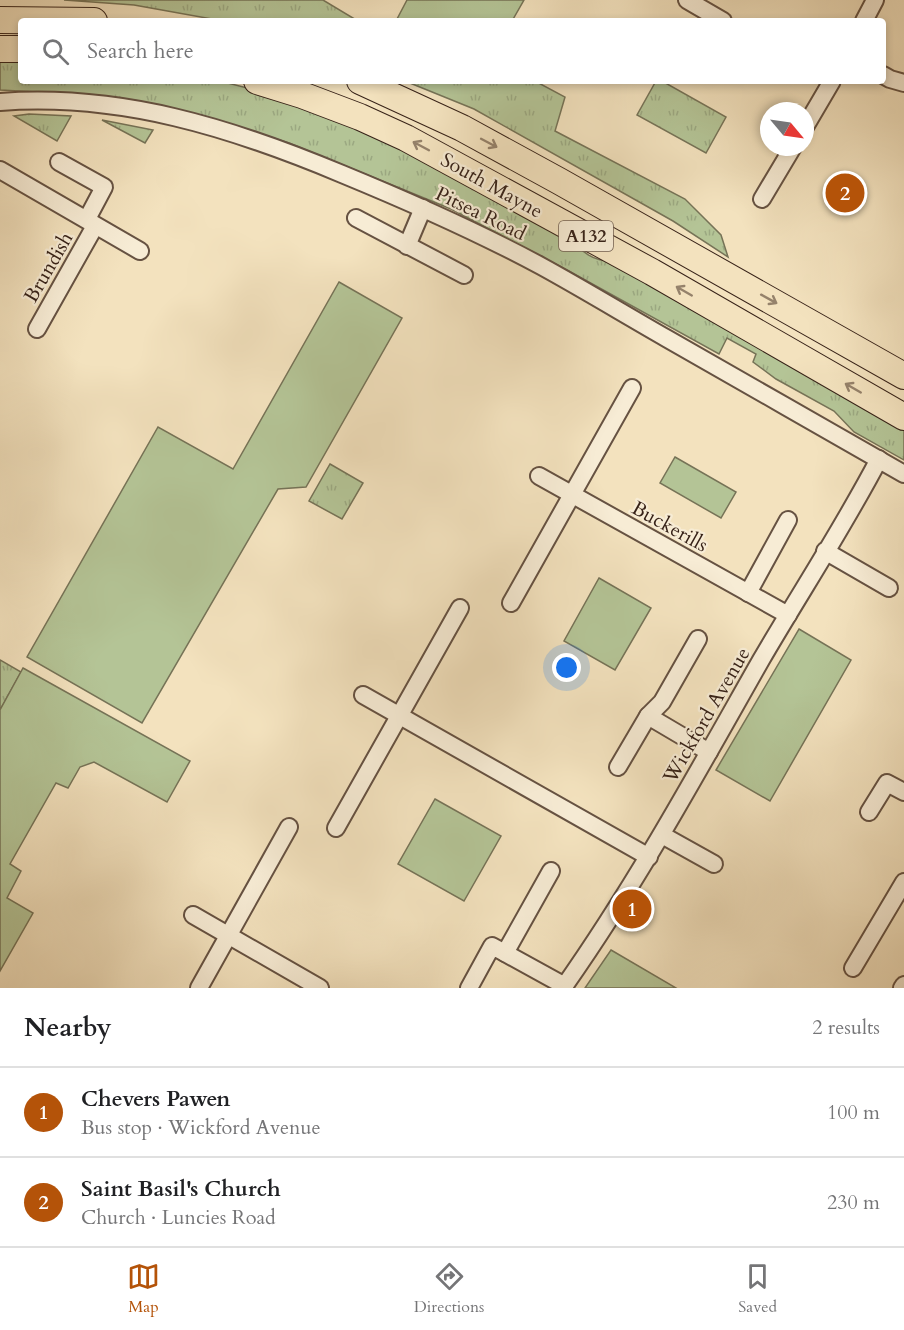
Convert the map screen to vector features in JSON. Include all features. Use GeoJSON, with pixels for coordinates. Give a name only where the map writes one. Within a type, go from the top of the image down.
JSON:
{"type":"FeatureCollection","features":[{"type":"Feature","properties":{"kind":"main road"},"geometry":{"type":"LineString","coordinates":[[0,20],[18,20]]}},
{"type":"Feature","properties":{"kind":"main road"},"geometry":{"type":"LineString","coordinates":[[0,49],[18,49]]}},
{"type":"Feature","properties":{"kind":"main road","name":"South Mayne"},"geometry":{"type":"LineString","coordinates":[[267,84],[350,113],[406,138],[652,272],[904,417]]}},
{"type":"Feature","properties":{"kind":"main road","name":"South Mayne"},"geometry":{"type":"LineString","coordinates":[[367,84],[462,128],[904,376]]}},
{"type":"Feature","properties":{"kind":"street"},"geometry":{"type":"LineString","coordinates":[[687,0],[704,16]]}},
{"type":"Feature","properties":{"kind":"street"},"geometry":{"type":"LineString","coordinates":[[866,18],[875,0]]}},
{"type":"Feature","properties":{"kind":"street"},"geometry":{"type":"LineString","coordinates":[[886,77],[904,83]]}},
{"type":"Feature","properties":{"kind":"street"},"geometry":{"type":"LineString","coordinates":[[814,111],[829,84]]}},
{"type":"Feature","properties":{"kind":"street","name":"Pitsea Road"},"geometry":{"type":"LineString","coordinates":[[0,102],[37,99],[98,102],[130,107],[250,139],[304,158],[423,208],[541,266],[904,474]]}},
{"type":"Feature","properties":{"kind":"street"},"geometry":{"type":"LineString","coordinates":[[762,199],[788,156]]}},
{"type":"Feature","properties":{"kind":"street"},"geometry":{"type":"LineString","coordinates":[[59,162],[104,188],[91,222]]}},
{"type":"Feature","properties":{"kind":"street","name":"Brundish"},"geometry":{"type":"LineString","coordinates":[[0,170],[140,251]]}},
{"type":"Feature","properties":{"kind":"street"},"geometry":{"type":"LineString","coordinates":[[407,246],[423,208]]}},
{"type":"Feature","properties":{"kind":"street"},"geometry":{"type":"LineString","coordinates":[[356,218],[464,275]]}},
{"type":"Feature","properties":{"kind":"street","name":"Brundish"},"geometry":{"type":"LineString","coordinates":[[37,329],[91,222]]}},
{"type":"Feature","properties":{"kind":"street"},"geometry":{"type":"LineString","coordinates":[[511,603],[632,388]]}},
{"type":"Feature","properties":{"kind":"street","name":"Wickford Avenue"},"geometry":{"type":"LineString","coordinates":[[564,987],[649,857],[879,459]]}},
{"type":"Feature","properties":{"kind":"street","name":"Buckerills"},"geometry":{"type":"LineString","coordinates":[[539,476],[788,615]]}},
{"type":"Feature","properties":{"kind":"street"},"geometry":{"type":"LineString","coordinates":[[748,593],[789,520]]}},
{"type":"Feature","properties":{"kind":"street"},"geometry":{"type":"LineString","coordinates":[[825,551],[889,588]]}},
{"type":"Feature","properties":{"kind":"street"},"geometry":{"type":"LineString","coordinates":[[336,828],[460,608]]}},
{"type":"Feature","properties":{"kind":"street"},"geometry":{"type":"LineString","coordinates":[[618,767],[648,716],[662,702],[698,639]]}},
{"type":"Feature","properties":{"kind":"street"},"geometry":{"type":"LineString","coordinates":[[363,695],[649,857]]}},
{"type":"Feature","properties":{"kind":"street"},"geometry":{"type":"LineString","coordinates":[[648,716],[709,752]]}},
{"type":"Feature","properties":{"kind":"street"},"geometry":{"type":"LineString","coordinates":[[869,812],[887,783],[904,792]]}},
{"type":"Feature","properties":{"kind":"street"},"geometry":{"type":"LineString","coordinates":[[198,988],[289,827]]}},
{"type":"Feature","properties":{"kind":"street"},"geometry":{"type":"LineString","coordinates":[[662,835],[714,864]]}},
{"type":"Feature","properties":{"kind":"street"},"geometry":{"type":"LineString","coordinates":[[505,953],[551,871]]}},
{"type":"Feature","properties":{"kind":"street"},"geometry":{"type":"LineString","coordinates":[[853,968],[904,882]]}},
{"type":"Feature","properties":{"kind":"street"},"geometry":{"type":"LineString","coordinates":[[193,915],[320,988]]}},
{"type":"Feature","properties":{"kind":"street"},"geometry":{"type":"LineString","coordinates":[[469,988],[492,946],[564,987]]}},
{"type":"Feature","properties":{"kind":"green space"},"geometry":{"type":"Polygon","coordinates":[[[64,0],[323,0],[353,18],[206,18],[134,5],[64,0]]]}},
{"type":"Feature","properties":{"kind":"green space"},"geometry":{"type":"Polygon","coordinates":[[[407,0],[524,0],[514,18],[398,18],[407,0]]]}},
{"type":"Feature","properties":{"kind":"green space"},"geometry":{"type":"Polygon","coordinates":[[[0,57],[18,57],[18,84],[232,84],[267,93],[372,131],[570,236],[588,255],[600,260],[614,261],[904,426],[904,460],[854,432],[834,411],[776,379],[753,362],[756,354],[727,338],[719,354],[451,209],[289,143],[204,116],[139,101],[94,95],[0,90],[0,57]]]}},
{"type":"Feature","properties":{"kind":"green space"},"geometry":{"type":"Polygon","coordinates":[[[412,84],[541,84],[565,97],[555,131],[685,199],[721,235],[728,257],[673,221],[474,109],[412,84]]]}},
{"type":"Feature","properties":{"kind":"green space"},"geometry":{"type":"Polygon","coordinates":[[[654,84],[667,84],[726,117],[706,153],[637,115],[654,84]]]}},
{"type":"Feature","properties":{"kind":"green space"},"geometry":{"type":"Polygon","coordinates":[[[29,114],[71,116],[57,141],[14,116],[29,114]]]}},
{"type":"Feature","properties":{"kind":"green space"},"geometry":{"type":"Polygon","coordinates":[[[102,120],[153,130],[145,143],[102,120]]]}},
{"type":"Feature","properties":{"kind":"green space"},"geometry":{"type":"Polygon","coordinates":[[[339,282],[402,318],[306,487],[278,489],[142,723],[27,657],[158,427],[233,469],[339,282]]]}},
{"type":"Feature","properties":{"kind":"green space"},"geometry":{"type":"Polygon","coordinates":[[[675,457],[736,492],[721,518],[660,483],[675,457]]]}},
{"type":"Feature","properties":{"kind":"green space"},"geometry":{"type":"Polygon","coordinates":[[[330,464],[363,483],[342,519],[309,501],[330,464]]]}},
{"type":"Feature","properties":{"kind":"green space"},"geometry":{"type":"Polygon","coordinates":[[[599,578],[651,608],[615,670],[564,641],[599,578]]]}},
{"type":"Feature","properties":{"kind":"green space"},"geometry":{"type":"Polygon","coordinates":[[[799,629],[851,660],[770,801],[716,770],[799,629]]]}},
{"type":"Feature","properties":{"kind":"green space"},"geometry":{"type":"Polygon","coordinates":[[[0,660],[21,672],[0,710],[0,660]]]}},
{"type":"Feature","properties":{"kind":"green space"},"geometry":{"type":"Polygon","coordinates":[[[23,668],[190,761],[167,802],[94,762],[80,767],[68,788],[56,783],[10,864],[21,871],[7,898],[33,913],[0,971],[0,710],[23,668]]]}},
{"type":"Feature","properties":{"kind":"green space"},"geometry":{"type":"Polygon","coordinates":[[[435,799],[501,836],[464,901],[398,864],[435,799]]]}},
{"type":"Feature","properties":{"kind":"green space"},"geometry":{"type":"Polygon","coordinates":[[[611,950],[676,988],[585,988],[611,950]]]}},
{"type":"Feature","properties":{"kind":"place","name":"Saint Basil's Church"},"geometry":{"type":"Point","coordinates":[845,193]}},
{"type":"Feature","properties":{"kind":"place","name":"Chevers Pawen"},"geometry":{"type":"Point","coordinates":[632,909]}}]}
